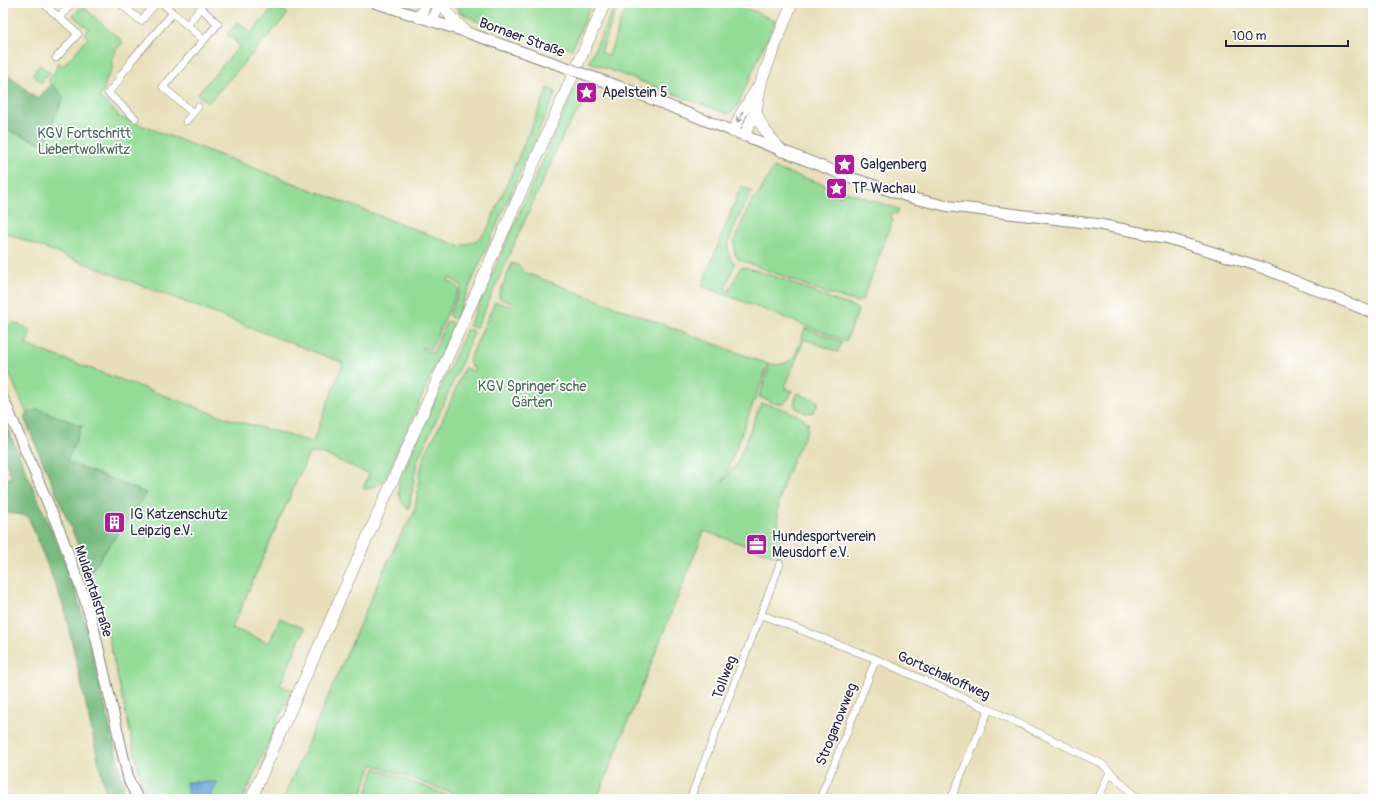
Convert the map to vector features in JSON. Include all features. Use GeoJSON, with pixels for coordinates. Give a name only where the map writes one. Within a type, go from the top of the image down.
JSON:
{"type":"FeatureCollection","features":[{"type":"Feature","properties":{"kind":"main road","name":"Bornaer Straße"},"geometry":{"type":"LineString","coordinates":[[376,3],[466,32],[568,68],[849,177],[912,198],[948,206],[1097,224],[1167,238],[1258,266],[1373,313]]}},
{"type":"Feature","properties":{"kind":"main road"},"geometry":{"type":"LineString","coordinates":[[420,18],[426,3]]}},
{"type":"Feature","properties":{"kind":"main road"},"geometry":{"type":"LineString","coordinates":[[432,21],[441,3],[451,17],[466,32]]}},
{"type":"Feature","properties":{"kind":"main road"},"geometry":{"type":"LineString","coordinates":[[251,799],[605,3]]}},
{"type":"Feature","properties":{"kind":"main road"},"geometry":{"type":"LineString","coordinates":[[733,132],[741,114],[762,79],[792,3]]}},
{"type":"Feature","properties":{"kind":"main road"},"geometry":{"type":"LineString","coordinates":[[744,136],[756,110],[762,79]]}},
{"type":"Feature","properties":{"kind":"main road"},"geometry":{"type":"LineString","coordinates":[[756,110],[758,121],[765,132],[782,151]]}},
{"type":"Feature","properties":{"kind":"main road","name":"Muldentalstraße"},"geometry":{"type":"LineString","coordinates":[[3,398],[60,534],[84,597],[93,625],[130,781],[138,799]]}},
{"type":"Feature","properties":{"kind":"street"},"geometry":{"type":"LineString","coordinates":[[44,3],[78,34],[56,58]]}},
{"type":"Feature","properties":{"kind":"street"},"geometry":{"type":"LineString","coordinates":[[60,18],[72,3]]}},
{"type":"Feature","properties":{"kind":"street"},"geometry":{"type":"LineString","coordinates":[[120,3],[141,21],[156,3]]}},
{"type":"Feature","properties":{"kind":"street"},"geometry":{"type":"LineString","coordinates":[[162,3],[204,40]]}},
{"type":"Feature","properties":{"kind":"street"},"geometry":{"type":"LineString","coordinates":[[186,25],[201,8],[218,24],[163,87],[196,110],[186,121]]}},
{"type":"Feature","properties":{"kind":"street"},"geometry":{"type":"LineString","coordinates":[[136,118],[108,93],[120,79],[120,76],[130,64],[131,60],[173,13]]}},
{"type":"Feature","properties":{"kind":"street","name":"Tollweg"},"geometry":{"type":"LineString","coordinates":[[690,799],[762,615],[780,564]]}},
{"type":"Feature","properties":{"kind":"street","name":"Gortschakoffweg"},"geometry":{"type":"LineString","coordinates":[[762,615],[876,659],[989,709],[1102,764],[1138,799]]}},
{"type":"Feature","properties":{"kind":"street","name":"Stroganowweg"},"geometry":{"type":"LineString","coordinates":[[820,799],[876,659]]}},
{"type":"Feature","properties":{"kind":"street"},"geometry":{"type":"LineString","coordinates":[[951,799],[989,709]]}},
{"type":"Feature","properties":{"kind":"street"},"geometry":{"type":"LineString","coordinates":[[1098,799],[1110,772]]}},
{"type":"Feature","properties":{"kind":"green space"},"geometry":{"type":"Polygon","coordinates":[[[455,3],[592,3],[572,49],[489,28],[460,12],[455,3]]]}},
{"type":"Feature","properties":{"kind":"green space"},"geometry":{"type":"Polygon","coordinates":[[[616,3],[623,3],[614,15],[601,52],[609,56],[622,17],[633,3],[728,3],[754,11],[775,21],[736,109],[728,114],[589,62],[616,3]]]}},
{"type":"Feature","properties":{"kind":"green space"},"geometry":{"type":"Polygon","coordinates":[[[276,4],[288,14],[208,103],[197,94],[240,46],[227,34],[238,22],[251,33],[276,4]]]}},
{"type":"Feature","properties":{"kind":"green space","name":"KGV Fortschritt Liebertwolkwitz"},"geometry":{"type":"Polygon","coordinates":[[[82,6],[123,42],[116,50],[112,61],[112,69],[107,78],[103,92],[99,97],[118,114],[117,116],[459,246],[474,241],[487,230],[548,88],[556,92],[455,319],[449,315],[462,285],[449,278],[448,281],[457,286],[458,290],[431,349],[423,347],[422,349],[433,353],[446,323],[448,321],[454,324],[385,479],[374,487],[366,489],[363,488],[369,474],[324,454],[309,453],[232,628],[269,643],[280,618],[304,629],[280,685],[292,690],[243,799],[149,799],[142,785],[104,617],[90,573],[146,493],[67,462],[38,409],[27,414],[3,359],[3,327],[15,323],[31,330],[26,345],[226,418],[313,442],[343,363],[3,232],[3,128],[43,144],[63,96],[48,81],[54,74],[58,62],[63,66],[88,38],[84,34],[89,29],[73,16],[82,6]]]}},
{"type":"Feature","properties":{"kind":"green space"},"geometry":{"type":"Polygon","coordinates":[[[40,65],[50,73],[41,83],[32,74],[40,65]]]}},
{"type":"Feature","properties":{"kind":"green space"},"geometry":{"type":"Polygon","coordinates":[[[3,70],[37,99],[52,84],[64,96],[44,144],[3,128],[3,70]]]}},
{"type":"Feature","properties":{"kind":"green space"},"geometry":{"type":"Polygon","coordinates":[[[577,84],[596,91],[574,117],[565,131],[478,325],[475,328],[469,326],[577,84]]]}},
{"type":"Feature","properties":{"kind":"green space"},"geometry":{"type":"Polygon","coordinates":[[[773,168],[829,186],[827,191],[841,197],[844,191],[899,209],[897,214],[893,213],[891,217],[893,220],[863,299],[857,302],[823,292],[738,259],[735,254],[734,240],[753,198],[759,194],[773,168]]]}},
{"type":"Feature","properties":{"kind":"green space"},"geometry":{"type":"Polygon","coordinates":[[[741,186],[752,191],[737,220],[729,243],[729,253],[731,259],[735,263],[725,290],[729,291],[741,267],[743,267],[785,280],[854,307],[858,311],[846,341],[702,286],[741,186]]]}},
{"type":"Feature","properties":{"kind":"green space","name":"KGV Springer´sche Gärten"},"geometry":{"type":"Polygon","coordinates":[[[512,263],[519,266],[526,273],[768,364],[723,482],[727,478],[731,468],[735,469],[761,404],[772,405],[786,410],[808,423],[808,429],[789,469],[779,500],[779,557],[704,531],[597,799],[468,799],[372,764],[360,799],[283,799],[384,569],[400,536],[414,513],[419,476],[424,457],[448,408],[464,368],[474,371],[475,368],[471,366],[469,360],[495,302],[510,306],[512,303],[500,299],[499,295],[512,263]]]}},
{"type":"Feature","properties":{"kind":"green space"},"geometry":{"type":"Polygon","coordinates":[[[805,328],[842,342],[838,352],[804,339],[785,388],[792,391],[786,402],[778,404],[759,397],[770,364],[785,363],[790,360],[797,350],[805,328]]]}},
{"type":"Feature","properties":{"kind":"green space"},"geometry":{"type":"Polygon","coordinates":[[[467,329],[474,332],[440,412],[417,461],[409,509],[405,506],[399,496],[400,479],[467,329]]]}},
{"type":"Feature","properties":{"kind":"green space"},"geometry":{"type":"Polygon","coordinates":[[[797,393],[819,402],[813,412],[806,413],[796,408],[794,403],[797,393]]]}},
{"type":"Feature","properties":{"kind":"green space"},"geometry":{"type":"Polygon","coordinates":[[[38,409],[82,426],[67,462],[146,493],[90,573],[24,417],[38,409]]]}},
{"type":"Feature","properties":{"kind":"green space"},"geometry":{"type":"Polygon","coordinates":[[[3,418],[62,555],[75,590],[84,619],[125,791],[130,799],[107,799],[64,607],[28,516],[3,512],[3,480],[12,477],[3,458],[3,418]]]}},
{"type":"Feature","properties":{"kind":"green space"},"geometry":{"type":"Polygon","coordinates":[[[375,768],[457,799],[364,799],[375,768]]]}},
{"type":"Feature","properties":{"kind":"water"},"geometry":{"type":"Polygon","coordinates":[[[186,782],[218,782],[209,799],[192,799],[188,794],[186,782]]]}},
{"type":"Feature","properties":{"kind":"place","name":"Apelstein 5"},"geometry":{"type":"Point","coordinates":[586,92]}},
{"type":"Feature","properties":{"kind":"place","name":"Galgenberg"},"geometry":{"type":"Point","coordinates":[845,164]}},
{"type":"Feature","properties":{"kind":"place","name":"TP Wachau"},"geometry":{"type":"Point","coordinates":[837,188]}},
{"type":"Feature","properties":{"kind":"place","name":"IG Katzenschutz Leipzig e.V."},"geometry":{"type":"Point","coordinates":[115,522]}},
{"type":"Feature","properties":{"kind":"place","name":"Hundesportverein Meusdorf e.V."},"geometry":{"type":"Point","coordinates":[757,544]}}]}
